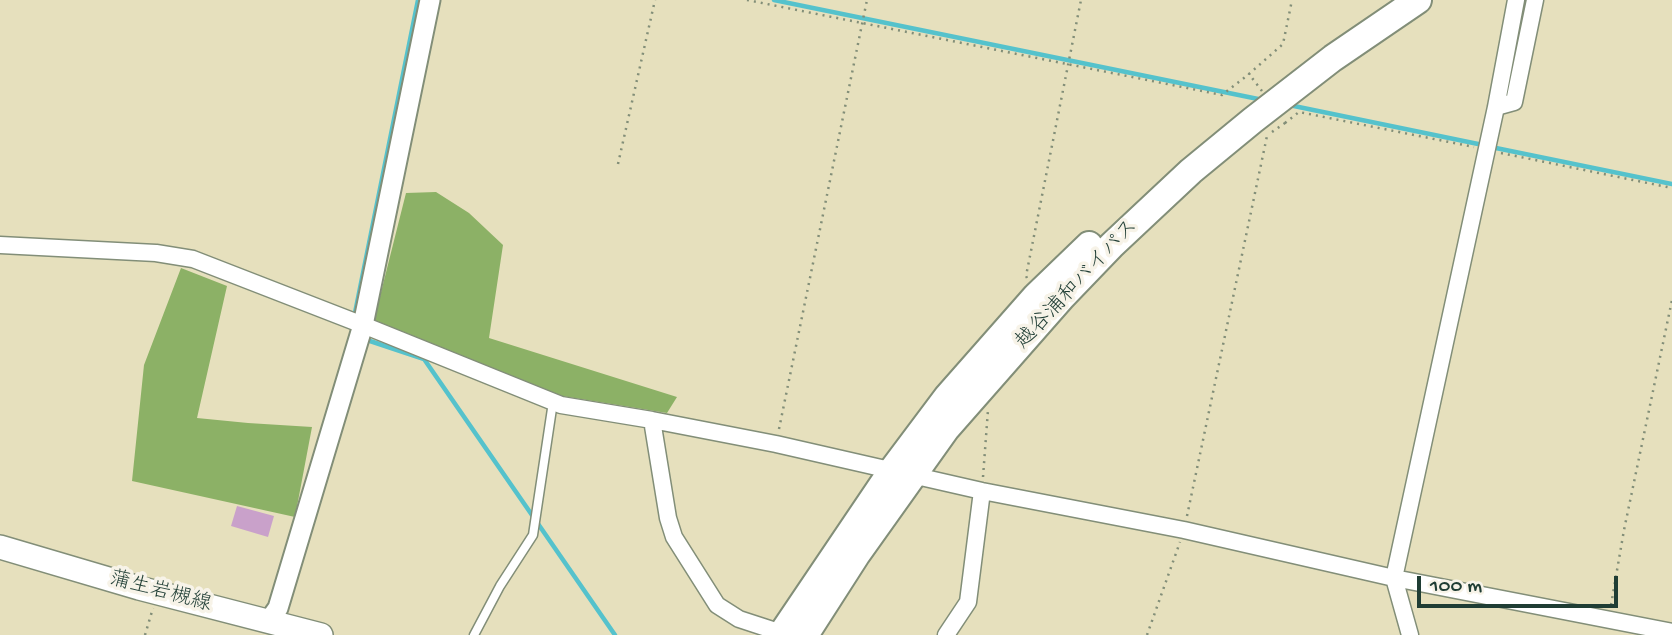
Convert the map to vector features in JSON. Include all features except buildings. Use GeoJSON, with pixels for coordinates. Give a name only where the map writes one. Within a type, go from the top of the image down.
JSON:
{"type":"FeatureCollection","features":[{"type":"Feature","properties":{"kind":"highway","name":"越谷浦和バイパス"},"geometry":{"type":"LineString","coordinates":[[789,634],[857,554],[947,397],[1036,296],[1176,162],[1224,120],[1260,90],[1388,0]]}},
{"type":"Feature","properties":{"kind":"highway","name":"越谷浦和バイパス"},"geometry":{"type":"LineString","coordinates":[[904,472],[946,429],[1062,297],[1112,245],[1191,171],[1260,90],[1332,58],[1418,0]]}},
{"type":"Feature","properties":{"kind":"main road","name":"蒲生岩槻線"},"geometry":{"type":"LineString","coordinates":[[0,547],[266,628],[321,635]]}},
{"type":"Feature","properties":{"kind":"street"},"geometry":{"type":"LineString","coordinates":[[266,628],[278,608],[363,325],[430,0]]}},
{"type":"Feature","properties":{"kind":"street"},"geometry":{"type":"LineString","coordinates":[[1410,635],[1394,578],[1496,107],[1516,0]]}},
{"type":"Feature","properties":{"kind":"street"},"geometry":{"type":"LineString","coordinates":[[1496,107],[1514,102],[1535,0]]}},
{"type":"Feature","properties":{"kind":"street"},"geometry":{"type":"LineString","coordinates":[[0,245],[156,253],[193,259],[561,405],[776,444],[982,491],[1184,530],[1394,578],[1672,633]]}},
{"type":"Feature","properties":{"kind":"street"},"geometry":{"type":"LineString","coordinates":[[652,420],[668,518],[674,537],[717,605],[739,619],[789,634]]}},
{"type":"Feature","properties":{"kind":"street"},"geometry":{"type":"LineString","coordinates":[[946,635],[968,602],[982,491]]}},
{"type":"Feature","properties":{"kind":"lane"},"geometry":{"type":"LineString","coordinates":[[474,635],[500,586],[533,535],[553,402]]}},
{"type":"Feature","properties":{"kind":"path"},"geometry":{"type":"LineString","coordinates":[[618,164],[654,0]]}},
{"type":"Feature","properties":{"kind":"path"},"geometry":{"type":"LineString","coordinates":[[747,0],[1222,95],[1260,90]]}},
{"type":"Feature","properties":{"kind":"path"},"geometry":{"type":"LineString","coordinates":[[776,444],[867,0]]}},
{"type":"Feature","properties":{"kind":"path"},"geometry":{"type":"LineString","coordinates":[[1036,296],[1026,276],[1081,0]]}},
{"type":"Feature","properties":{"kind":"path"},"geometry":{"type":"LineString","coordinates":[[1260,90],[1283,44],[1292,0]]}},
{"type":"Feature","properties":{"kind":"path"},"geometry":{"type":"LineString","coordinates":[[1147,635],[1184,530],[1266,136],[1285,122],[1260,90]]}},
{"type":"Feature","properties":{"kind":"path"},"geometry":{"type":"LineString","coordinates":[[1608,619],[1672,300]]}},
{"type":"Feature","properties":{"kind":"path"},"geometry":{"type":"LineString","coordinates":[[982,491],[991,379]]}},
{"type":"Feature","properties":{"kind":"path"},"geometry":{"type":"LineString","coordinates":[[145,635],[157,593]]}},
{"type":"Feature","properties":{"kind":"green space"},"geometry":{"type":"Polygon","coordinates":[[[436,192],[469,213],[503,245],[489,338],[677,397],[667,413],[562,396],[374,320],[406,193],[436,192]]]}},
{"type":"Feature","properties":{"kind":"green space"},"geometry":{"type":"Polygon","coordinates":[[[181,268],[227,286],[197,418],[312,427],[295,517],[132,481],[144,365],[181,268]]]}},
{"type":"Feature","properties":{"kind":"waterway"},"geometry":{"type":"LineString","coordinates":[[354,318],[418,0]]}},
{"type":"Feature","properties":{"kind":"waterway"},"geometry":{"type":"LineString","coordinates":[[774,0],[1263,100]]}},
{"type":"Feature","properties":{"kind":"waterway"},"geometry":{"type":"LineString","coordinates":[[1289,105],[1483,145]]}},
{"type":"Feature","properties":{"kind":"waterway"},"geometry":{"type":"LineString","coordinates":[[1491,147],[1672,184]]}},
{"type":"Feature","properties":{"kind":"waterway"},"geometry":{"type":"LineString","coordinates":[[364,339],[424,359],[615,635]]}}]}
